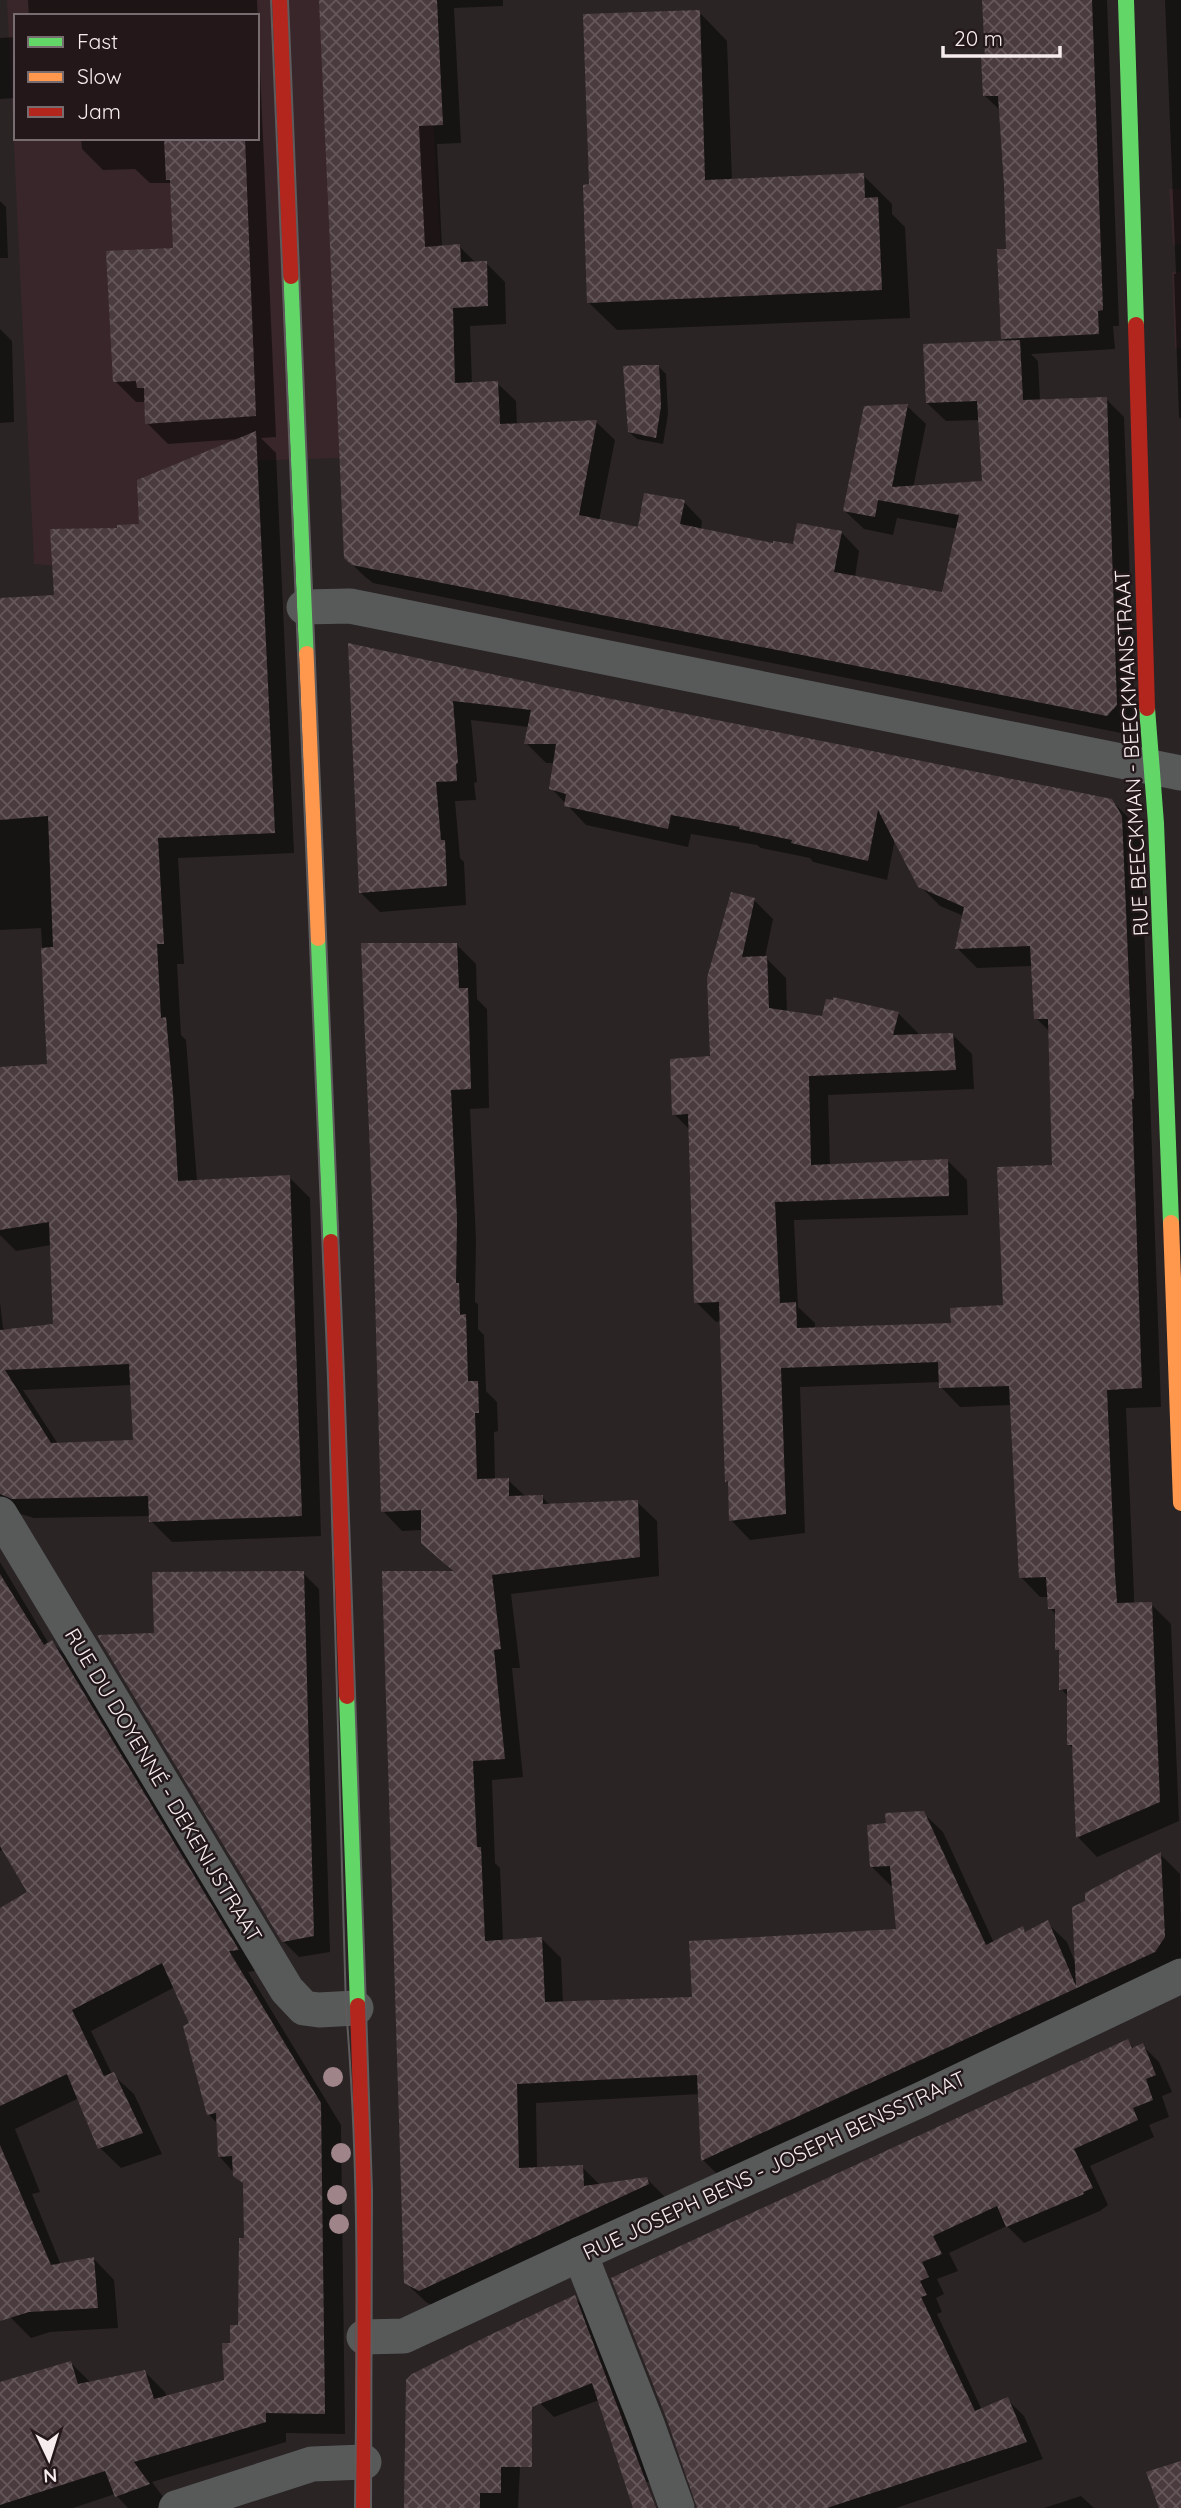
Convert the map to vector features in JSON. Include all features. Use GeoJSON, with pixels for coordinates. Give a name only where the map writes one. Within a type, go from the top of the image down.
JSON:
{"type":"FeatureCollection","features":[{"type":"Feature","properties":{"kind":"main road"},"geometry":{"type":"LineString","coordinates":[[280,0],[336,1377],[364,2192],[363,2508]]}},
{"type":"Feature","properties":{"kind":"main road","name":"RUE BEECKMAN - BEECKMANSTRAAT"},"geometry":{"type":"LineString","coordinates":[[1126,0],[1147,713],[1166,770],[1156,823],[1181,1503]]}},
{"type":"Feature","properties":{"kind":"street"},"geometry":{"type":"LineString","coordinates":[[304,607],[350,606],[1166,770]]}},
{"type":"Feature","properties":{"kind":"street","name":"RUE DU DOYENNÉ - DEKENIJSTRAAT"},"geometry":{"type":"LineString","coordinates":[[0,1514],[288,1990],[304,2008],[356,2008]]}},
{"type":"Feature","properties":{"kind":"street","name":"RUE JOSEPH BENS - JOSEPH BENSSTRAAT"},"geometry":{"type":"LineString","coordinates":[[364,2337],[404,2336],[580,2253],[919,2100],[1181,1976]]}},
{"type":"Feature","properties":{"kind":"street"},"geometry":{"type":"LineString","coordinates":[[580,2253],[677,2508]]}},
{"type":"Feature","properties":{"kind":"street"},"geometry":{"type":"LineString","coordinates":[[177,2508],[312,2464],[364,2462]]}},
{"type":"Feature","properties":{"kind":"shaded area"},"geometry":{"type":"Polygon","coordinates":[[[7,0],[426,0],[453,454],[243,461],[259,583],[34,564],[7,0]]]}},
{"type":"Feature","properties":{"kind":"shaded area"},"geometry":{"type":"Polygon","coordinates":[[[1169,189],[1181,189],[1181,244],[1173,245],[1169,189]]]}},
{"type":"Feature","properties":{"kind":"shaded area"},"geometry":{"type":"Polygon","coordinates":[[[1172,272],[1181,272],[1181,348],[1175,349],[1172,272]]]}},
{"type":"Feature","properties":{"kind":"building"},"geometry":{"type":"Polygon","coordinates":[[[319,0],[437,0],[443,125],[419,126],[425,247],[460,244],[461,262],[487,261],[488,306],[453,308],[455,383],[498,381],[500,424],[597,420],[579,515],[638,527],[644,493],[685,500],[680,524],[773,543],[793,544],[797,523],[842,531],[834,572],[942,592],[959,515],[878,500],[875,517],[843,511],[864,406],[908,404],[892,487],[982,481],[977,401],[926,403],[923,344],[1020,340],[1023,400],[1107,397],[1117,705],[1107,716],[352,565],[344,558],[319,0]]]}},
{"type":"Feature","properties":{"kind":"building"},"geometry":{"type":"Polygon","coordinates":[[[982,0],[1092,0],[1103,310],[1098,311],[1099,334],[1001,339],[997,249],[1006,249],[1004,185],[998,96],[983,96],[981,57],[985,57],[982,0]]]}},
{"type":"Feature","properties":{"kind":"building"},"geometry":{"type":"Polygon","coordinates":[[[700,10],[705,180],[864,173],[865,198],[878,197],[882,290],[587,303],[583,185],[589,184],[583,14],[700,10]]]}},
{"type":"Feature","properties":{"kind":"building"},"geometry":{"type":"Polygon","coordinates":[[[164,140],[245,140],[256,416],[145,424],[144,388],[137,388],[136,381],[113,382],[106,251],[173,248],[170,180],[166,180],[164,140]]]}},
{"type":"Feature","properties":{"kind":"building"},"geometry":{"type":"Polygon","coordinates":[[[659,365],[661,406],[656,438],[628,432],[623,366],[659,365]]]}},
{"type":"Feature","properties":{"kind":"building"},"geometry":{"type":"Polygon","coordinates":[[[256,431],[275,833],[158,838],[164,944],[157,944],[161,1018],[166,1017],[173,1094],[178,1181],[290,1175],[302,1516],[149,1522],[148,1496],[12,1499],[0,1494],[0,1330],[53,1324],[49,1222],[0,1230],[0,1067],[47,1064],[41,948],[53,947],[48,816],[0,820],[0,598],[54,595],[50,529],[117,528],[117,525],[139,524],[137,480],[256,431]],[[129,1364],[5,1370],[51,1443],[133,1440],[129,1364]]]}},
{"type":"Feature","properties":{"kind":"building"},"geometry":{"type":"Polygon","coordinates":[[[348,643],[547,686],[1112,799],[1122,816],[1134,1099],[1142,1388],[1107,1390],[1115,1574],[1117,1603],[1152,1602],[1160,1802],[1076,1838],[1072,1745],[1067,1745],[1067,1689],[1059,1690],[1055,1609],[1048,1609],[1046,1577],[1019,1578],[1009,1386],[939,1388],[938,1362],[781,1368],[786,1514],[729,1521],[728,1481],[725,1482],[719,1302],[694,1303],[688,1114],[672,1115],[670,1059],[710,1056],[707,978],[731,892],[755,898],[742,957],[767,956],[769,1008],[822,1016],[826,999],[833,1000],[833,997],[899,1012],[893,1035],[953,1033],[956,1070],[809,1076],[811,1165],[948,1159],[949,1196],[775,1202],[780,1303],[796,1302],[797,1328],[951,1323],[950,1308],[1003,1305],[997,1167],[1052,1165],[1048,1019],[1034,1019],[1030,946],[955,949],[964,907],[918,887],[878,810],[868,861],[791,843],[792,840],[739,829],[740,827],[671,815],[668,829],[564,806],[566,794],[549,789],[556,744],[524,744],[531,710],[453,701],[457,781],[436,782],[441,840],[445,840],[447,886],[359,893],[348,643]]]}},
{"type":"Feature","properties":{"kind":"building"},"geometry":{"type":"Polygon","coordinates":[[[361,943],[457,943],[459,988],[468,988],[471,1089],[451,1090],[457,1219],[456,1283],[459,1283],[460,1315],[466,1314],[468,1381],[478,1381],[479,1413],[475,1413],[477,1479],[509,1478],[509,1496],[543,1495],[543,1504],[638,1500],[640,1557],[492,1575],[501,1649],[494,1650],[505,1759],[473,1761],[477,1847],[481,1847],[485,1941],[542,1937],[545,2002],[692,1997],[689,1941],[896,1929],[890,1866],[870,1867],[867,1825],[886,1823],[885,1813],[924,1811],[986,1945],[1023,1926],[1025,1932],[1048,1920],[1076,1986],[1072,1907],[1085,1901],[1085,1893],[1161,1852],[1165,1937],[1155,1952],[701,2161],[697,2075],[517,2084],[519,2168],[583,2165],[584,2186],[647,2177],[649,2184],[419,2291],[404,2283],[382,1571],[453,1571],[421,1543],[421,1510],[381,1512],[373,1223],[361,943]]]}},
{"type":"Feature","properties":{"kind":"building"},"geometry":{"type":"Polygon","coordinates":[[[304,1571],[314,1936],[282,1942],[97,1635],[154,1633],[152,1572],[304,1571]]]}},
{"type":"Feature","properties":{"kind":"building"},"geometry":{"type":"Polygon","coordinates":[[[0,1574],[44,1645],[52,1640],[239,1950],[229,1951],[321,2103],[325,2414],[266,2413],[266,2422],[134,2462],[150,2484],[115,2497],[105,2471],[0,2505],[0,2382],[71,2361],[78,2384],[145,2370],[154,2399],[224,2380],[222,2343],[230,2343],[230,2325],[238,2325],[239,2238],[244,2238],[243,2183],[233,2176],[232,2156],[218,2157],[216,2113],[207,2115],[183,2026],[189,2023],[162,1963],[72,2010],[104,2076],[114,2072],[143,2133],[98,2149],[67,2074],[0,2106],[0,1908],[27,1892],[0,1846],[0,1574]]]}},
{"type":"Feature","properties":{"kind":"building"},"geometry":{"type":"Polygon","coordinates":[[[1128,2039],[1132,2048],[1143,2043],[1156,2075],[1146,2079],[1153,2100],[1133,2108],[1138,2120],[1074,2149],[1093,2188],[1006,2227],[997,2206],[933,2236],[942,2254],[922,2262],[929,2277],[920,2281],[927,2295],[921,2297],[975,2411],[1008,2397],[1027,2442],[827,2508],[697,2508],[666,2417],[611,2278],[1128,2039]]]}},
{"type":"Feature","properties":{"kind":"building"},"geometry":{"type":"Polygon","coordinates":[[[0,2145],[51,2265],[94,2257],[98,2308],[29,2312],[0,2321],[0,2145]]]}},
{"type":"Feature","properties":{"kind":"building"},"geometry":{"type":"Polygon","coordinates":[[[575,2295],[656,2508],[633,2508],[592,2383],[532,2407],[532,2467],[501,2467],[501,2493],[480,2493],[480,2508],[404,2508],[406,2380],[412,2374],[575,2295]]]}},
{"type":"Feature","properties":{"kind":"building"},"geometry":{"type":"Polygon","coordinates":[[[1181,2461],[1181,2508],[1159,2508],[1146,2472],[1181,2461]]]}},
{"type":"Feature","properties":{"kind":"tram line"},"geometry":{"type":"LineString","coordinates":[[271,0],[328,1378],[346,2008],[354,2133],[355,2508]]}},
{"type":"Feature","properties":{"kind":"tram line"},"geometry":{"type":"LineString","coordinates":[[288,0],[344,1376],[366,2007],[372,2191],[371,2508]]}},
{"type":"Feature","properties":{"kind":"traffic: fast"},"geometry":{"type":"LineString","coordinates":[[1126,0],[1136,325]]}},
{"type":"Feature","properties":{"kind":"traffic: fast"},"geometry":{"type":"LineString","coordinates":[[291,276],[307,654]]}},
{"type":"Feature","properties":{"kind":"traffic: fast"},"geometry":{"type":"LineString","coordinates":[[1147,708],[1156,823],[1171,1223]]}},
{"type":"Feature","properties":{"kind":"traffic: fast"},"geometry":{"type":"LineString","coordinates":[[318,938],[331,1242]]}},
{"type":"Feature","properties":{"kind":"traffic: fast"},"geometry":{"type":"LineString","coordinates":[[347,1696],[358,2006]]}},
{"type":"Feature","properties":{"kind":"traffic: slow"},"geometry":{"type":"LineString","coordinates":[[307,654],[318,938]]}},
{"type":"Feature","properties":{"kind":"traffic: slow"},"geometry":{"type":"LineString","coordinates":[[1171,1223],[1181,1503]]}},
{"type":"Feature","properties":{"kind":"traffic: jam"},"geometry":{"type":"LineString","coordinates":[[280,0],[291,276]]}},
{"type":"Feature","properties":{"kind":"traffic: jam"},"geometry":{"type":"LineString","coordinates":[[1136,325],[1147,708]]}},
{"type":"Feature","properties":{"kind":"traffic: jam"},"geometry":{"type":"LineString","coordinates":[[331,1242],[347,1696]]}},
{"type":"Feature","properties":{"kind":"traffic: jam"},"geometry":{"type":"LineString","coordinates":[[358,2006],[364,2191],[363,2508]]}}]}
